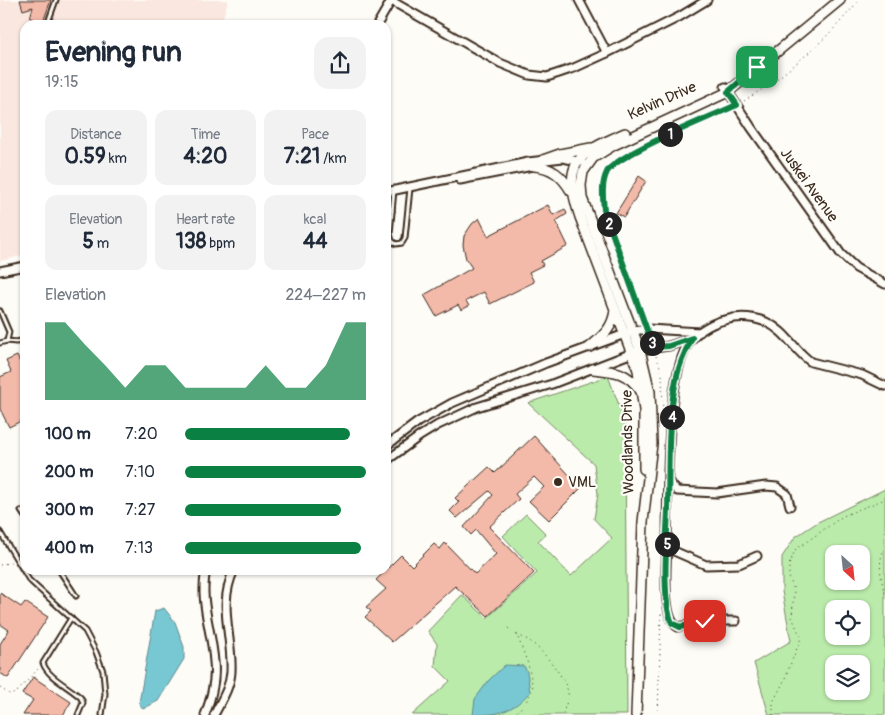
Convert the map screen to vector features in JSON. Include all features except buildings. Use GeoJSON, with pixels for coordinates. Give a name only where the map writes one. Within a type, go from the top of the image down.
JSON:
{"type":"FeatureCollection","features":[{"type":"Feature","properties":{"kind":"main road","name":"Kelvin Drive"},"geometry":{"type":"LineString","coordinates":[[582,164],[614,145],[726,89],[757,67],[840,0]]}},
{"type":"Feature","properties":{"kind":"main road","name":"Kelvin Drive"},"geometry":{"type":"LineString","coordinates":[[582,164],[594,147],[726,89]]}},
{"type":"Feature","properties":{"kind":"main road"},"geometry":{"type":"LineString","coordinates":[[543,160],[560,154],[594,147]]}},
{"type":"Feature","properties":{"kind":"main road","name":"Woodlands Drive"},"geometry":{"type":"LineString","coordinates":[[582,164],[572,178],[572,193],[615,308],[629,333]]}},
{"type":"Feature","properties":{"kind":"main road","name":"Woodlands Drive"},"geometry":{"type":"LineString","coordinates":[[582,164],[582,198],[650,392],[652,444],[644,522],[636,715]]}},
{"type":"Feature","properties":{"kind":"main road"},"geometry":{"type":"LineString","coordinates":[[534,166],[546,167],[554,171],[561,177],[572,193]]}},
{"type":"Feature","properties":{"kind":"main road"},"geometry":{"type":"LineString","coordinates":[[590,347],[610,329],[615,308]]}},
{"type":"Feature","properties":{"kind":"main road","name":"Woodlands Drive"},"geometry":{"type":"LineString","coordinates":[[636,351],[643,394],[642,504],[644,522]]}},
{"type":"Feature","properties":{"kind":"main road"},"geometry":{"type":"LineString","coordinates":[[593,369],[624,374],[634,382],[643,394]]}},
{"type":"Feature","properties":{"kind":"street"},"geometry":{"type":"LineString","coordinates":[[380,20],[391,0],[500,63],[529,75],[546,77],[561,73],[607,53],[679,17],[707,0]]}},
{"type":"Feature","properties":{"kind":"street"},"geometry":{"type":"LineString","coordinates":[[579,0],[607,53]]}},
{"type":"Feature","properties":{"kind":"street","name":"Juskei Avenue"},"geometry":{"type":"LineString","coordinates":[[726,89],[841,254],[856,268],[885,284]]}},
{"type":"Feature","properties":{"kind":"street"},"geometry":{"type":"LineString","coordinates":[[391,191],[543,160],[562,158],[582,164]]}},
{"type":"Feature","properties":{"kind":"street"},"geometry":{"type":"LineString","coordinates":[[452,179],[462,180],[559,162],[582,164]]}},
{"type":"Feature","properties":{"kind":"street"},"geometry":{"type":"LineString","coordinates":[[0,271],[20,267]]}},
{"type":"Feature","properties":{"kind":"street"},"geometry":{"type":"LineString","coordinates":[[391,457],[420,436],[455,416],[477,407],[552,384],[636,351],[669,346],[692,338],[717,322],[733,318],[760,320],[779,329],[810,362],[862,376],[885,386]]}},
{"type":"Feature","properties":{"kind":"street"},"geometry":{"type":"LineString","coordinates":[[391,442],[418,422],[452,403],[546,363],[629,333],[648,329],[700,332]]}},
{"type":"Feature","properties":{"kind":"street"},"geometry":{"type":"LineString","coordinates":[[692,338],[682,358],[676,380],[672,415],[666,574],[668,610],[672,623],[680,627],[705,621],[736,621]]}},
{"type":"Feature","properties":{"kind":"street"},"geometry":{"type":"LineString","coordinates":[[669,482],[677,491],[717,493],[766,486],[777,487],[787,494],[790,506]]}},
{"type":"Feature","properties":{"kind":"street"},"geometry":{"type":"LineString","coordinates":[[667,548],[706,565],[739,564],[757,556]]}},
{"type":"Feature","properties":{"kind":"street"},"geometry":{"type":"LineString","coordinates":[[205,575],[204,598],[215,670],[205,715]]}},
{"type":"Feature","properties":{"kind":"street"},"geometry":{"type":"LineString","coordinates":[[214,715],[229,686],[231,672],[226,593],[232,575]]}},
{"type":"Feature","properties":{"kind":"lane"},"geometry":{"type":"LineString","coordinates":[[49,20],[56,0]]}},
{"type":"Feature","properties":{"kind":"lane"},"geometry":{"type":"LineString","coordinates":[[391,239],[393,242],[399,244],[405,238],[410,187]]}},
{"type":"Feature","properties":{"kind":"lane"},"geometry":{"type":"LineString","coordinates":[[391,224],[394,190]]}},
{"type":"Feature","properties":{"kind":"lane"},"geometry":{"type":"LineString","coordinates":[[0,311],[9,332],[7,341]]}},
{"type":"Feature","properties":{"kind":"lane"},"geometry":{"type":"LineString","coordinates":[[0,343],[20,340]]}},
{"type":"Feature","properties":{"kind":"lane"},"geometry":{"type":"LineString","coordinates":[[0,532],[20,566]]}},
{"type":"Feature","properties":{"kind":"lane"},"geometry":{"type":"LineString","coordinates":[[26,575],[85,631],[103,671],[104,694],[102,715]]}},
{"type":"Feature","properties":{"kind":"lane"},"geometry":{"type":"LineString","coordinates":[[62,575],[76,596]]}},
{"type":"Feature","properties":{"kind":"lane"},"geometry":{"type":"LineString","coordinates":[[71,618],[43,663],[52,674],[81,698],[83,703],[78,715]]}},
{"type":"Feature","properties":{"kind":"path"},"geometry":{"type":"LineString","coordinates":[[648,329],[604,210],[602,191],[607,171],[622,159],[681,128],[737,105],[769,85],[815,47],[860,0]]}},
{"type":"Feature","properties":{"kind":"path"},"geometry":{"type":"LineString","coordinates":[[653,347],[662,372],[663,425]]}},
{"type":"Feature","properties":{"kind":"path"},"geometry":{"type":"LineString","coordinates":[[773,715],[773,702],[783,683],[800,638],[792,617],[794,590],[789,577],[790,565],[795,550],[843,516],[885,499]]}},
{"type":"Feature","properties":{"kind":"path"},"geometry":{"type":"LineString","coordinates":[[885,548],[880,560],[885,594]]}},
{"type":"Feature","properties":{"kind":"path"},"geometry":{"type":"LineString","coordinates":[[0,565],[16,560]]}},
{"type":"Feature","properties":{"kind":"path"},"geometry":{"type":"LineString","coordinates":[[658,715],[661,608]]}},
{"type":"Feature","properties":{"kind":"path"},"geometry":{"type":"LineString","coordinates":[[508,628],[531,642],[559,673],[568,692],[568,700],[563,715]]}},
{"type":"Feature","properties":{"kind":"path"},"geometry":{"type":"LineString","coordinates":[[513,715],[525,704],[533,688],[528,664],[517,635]]}},
{"type":"Feature","properties":{"kind":"path"},"geometry":{"type":"LineString","coordinates":[[0,688],[11,695],[18,692],[43,663]]}},
{"type":"Feature","properties":{"kind":"path"},"geometry":{"type":"LineString","coordinates":[[497,715],[501,713],[505,715]]}},
{"type":"Feature","properties":{"kind":"shaded area"},"geometry":{"type":"Polygon","coordinates":[[[0,0],[228,0],[222,20],[20,20],[20,256],[0,261],[0,0]]]}},
{"type":"Feature","properties":{"kind":"green space"},"geometry":{"type":"Polygon","coordinates":[[[608,376],[625,421],[627,715],[412,715],[450,681],[435,666],[437,644],[428,631],[462,595],[487,618],[537,573],[503,536],[526,514],[546,534],[538,541],[571,576],[612,538],[594,519],[598,494],[594,464],[528,403],[608,376]]]}},
{"type":"Feature","properties":{"kind":"green space"},"geometry":{"type":"Polygon","coordinates":[[[885,489],[885,715],[769,715],[754,663],[791,641],[782,591],[782,557],[795,537],[818,522],[885,489]]]}},
{"type":"Feature","properties":{"kind":"water"},"geometry":{"type":"Polygon","coordinates":[[[164,608],[175,622],[184,647],[184,659],[158,701],[143,709],[139,703],[155,611],[164,608]]]}},
{"type":"Feature","properties":{"kind":"water"},"geometry":{"type":"Polygon","coordinates":[[[505,665],[524,666],[527,672],[530,692],[517,704],[504,711],[473,715],[475,699],[489,680],[505,665]]]}},
{"type":"Feature","properties":{"kind":"place","name":"VML"},"geometry":{"type":"Point","coordinates":[558,482]}},
{"type":"Feature","properties":{"kind":"route"},"geometry":{"type":"LineString","coordinates":[[705,621],[680,627],[672,623],[668,610],[666,574],[672,415],[676,380],[682,358],[692,338],[669,346],[653,347],[604,210],[602,191],[607,171],[622,159],[681,128],[737,105],[728,92],[757,67]]}}]}
